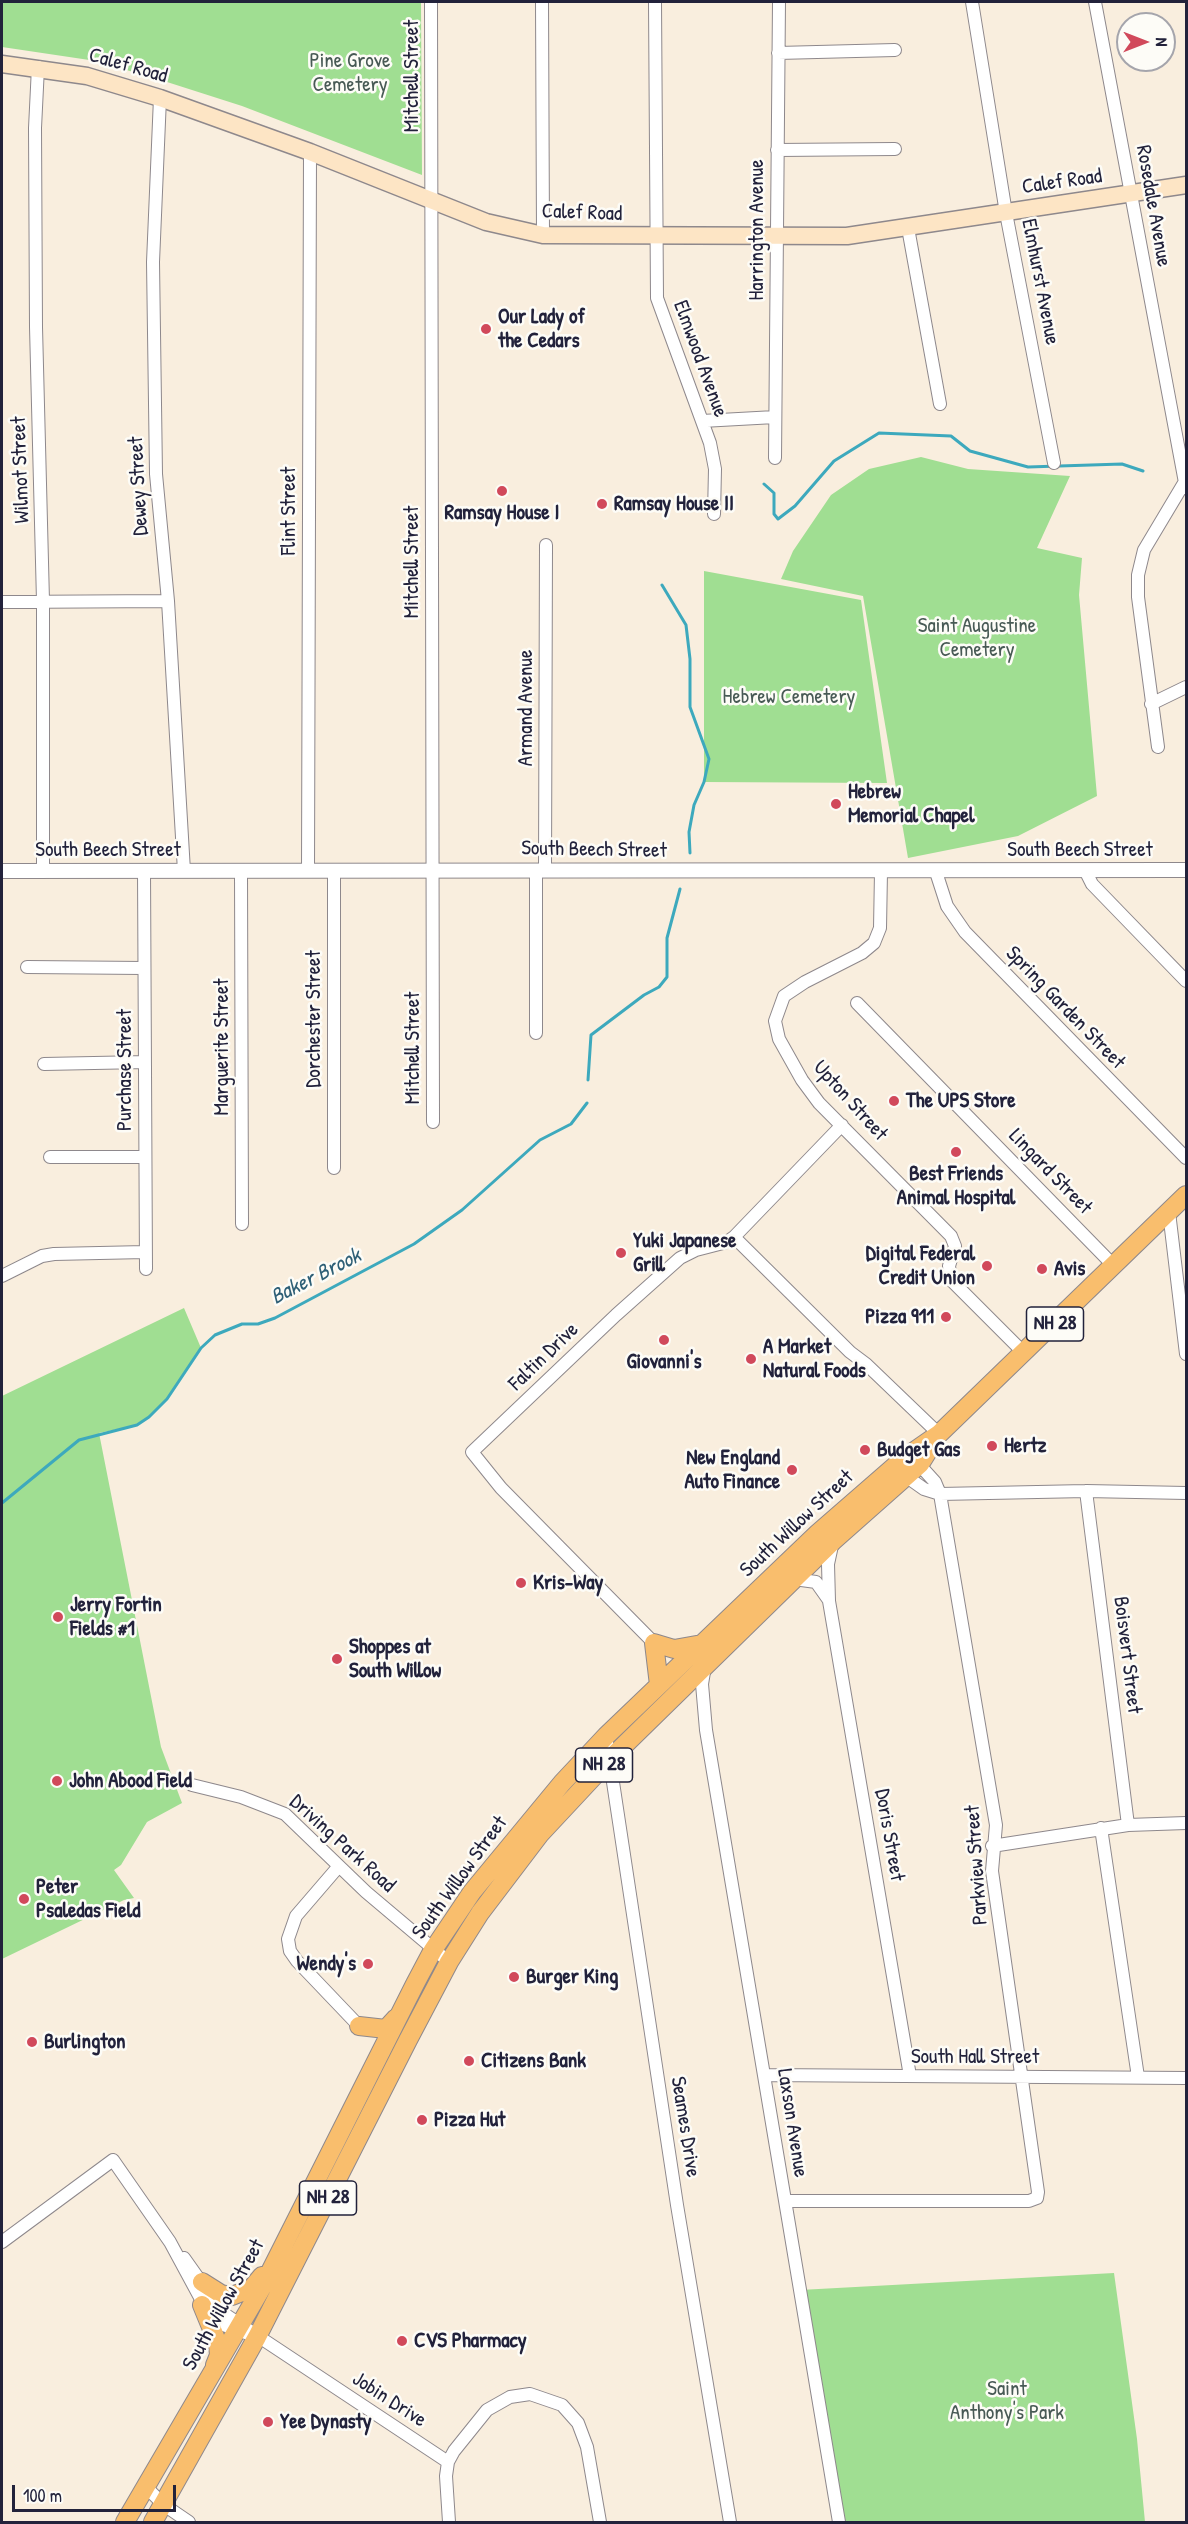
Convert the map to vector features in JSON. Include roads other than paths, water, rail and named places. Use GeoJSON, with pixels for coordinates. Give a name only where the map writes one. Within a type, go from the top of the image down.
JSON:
{"type":"FeatureCollection","features":[{"type":"Feature","properties":{"kind":"main road","name":"Calef Road"},"geometry":{"type":"LineString","coordinates":[[2,64],[38,67],[87,76],[160,98],[309,152],[503,228],[543,235],[778,238],[847,236],[1186,185]]}},
{"type":"Feature","properties":{"kind":"main road","name":"South Willow Street"},"geometry":{"type":"LineString","coordinates":[[125,2523],[239,2328],[433,1950],[472,1892],[567,1777],[606,1736],[659,1685],[706,1665],[900,1472],[1186,1195]]}},
{"type":"Feature","properties":{"kind":"main road","name":"South Willow Street"},"geometry":{"type":"LineString","coordinates":[[153,2523],[258,2337],[449,1962],[480,1913],[540,1834],[610,1759],[683,1675],[702,1644],[818,1533],[900,1472]]}},
{"type":"Feature","properties":{"kind":"main road"},"geometry":{"type":"LineString","coordinates":[[659,1685],[654,1643],[674,1649],[702,1644]]}},
{"type":"Feature","properties":{"kind":"main road"},"geometry":{"type":"LineString","coordinates":[[359,2026],[386,2029],[399,2014]]}},
{"type":"Feature","properties":{"kind":"main road"},"geometry":{"type":"LineString","coordinates":[[359,2026],[381,2050]]}},
{"type":"Feature","properties":{"kind":"main road"},"geometry":{"type":"LineString","coordinates":[[202,2282],[225,2296],[244,2293],[258,2281],[285,2242]]}},
{"type":"Feature","properties":{"kind":"main road"},"geometry":{"type":"LineString","coordinates":[[202,2305],[219,2349],[209,2381]]}},
{"type":"Feature","properties":{"kind":"street","name":"Mitchell Street"},"geometry":{"type":"LineString","coordinates":[[432,2],[433,1122]]}},
{"type":"Feature","properties":{"kind":"street"},"geometry":{"type":"LineString","coordinates":[[542,2],[543,235]]}},
{"type":"Feature","properties":{"kind":"street","name":"Elmwood Avenue"},"geometry":{"type":"LineString","coordinates":[[655,2],[656,237],[660,310],[702,421],[715,469],[714,514]]}},
{"type":"Feature","properties":{"kind":"street","name":"Harrington Avenue"},"geometry":{"type":"LineString","coordinates":[[775,458],[778,2]]}},
{"type":"Feature","properties":{"kind":"street","name":"Elmhurst Avenue"},"geometry":{"type":"LineString","coordinates":[[972,2],[1006,213],[1054,463]]}},
{"type":"Feature","properties":{"kind":"street","name":"Rosedale Avenue"},"geometry":{"type":"LineString","coordinates":[[1095,2],[1185,486]]}},
{"type":"Feature","properties":{"kind":"street"},"geometry":{"type":"LineString","coordinates":[[778,52],[895,50]]}},
{"type":"Feature","properties":{"kind":"street","name":"Wilmot Street"},"geometry":{"type":"LineString","coordinates":[[38,67],[35,128],[36,327],[44,601],[43,872]]}},
{"type":"Feature","properties":{"kind":"street","name":"Dewey Street"},"geometry":{"type":"LineString","coordinates":[[160,98],[153,262],[156,474],[168,601],[184,871]]}},
{"type":"Feature","properties":{"kind":"street"},"geometry":{"type":"LineString","coordinates":[[777,150],[894,149]]}},
{"type":"Feature","properties":{"kind":"street","name":"Flint Street"},"geometry":{"type":"LineString","coordinates":[[308,871],[309,152]]}},
{"type":"Feature","properties":{"kind":"street"},"geometry":{"type":"LineString","coordinates":[[908,228],[940,404]]}},
{"type":"Feature","properties":{"kind":"street"},"geometry":{"type":"LineString","coordinates":[[702,421],[775,417]]}},
{"type":"Feature","properties":{"kind":"street"},"geometry":{"type":"LineString","coordinates":[[1158,747],[1150,704],[1138,597],[1138,575],[1144,550],[1185,486]]}},
{"type":"Feature","properties":{"kind":"street","name":"Armand Avenue"},"geometry":{"type":"LineString","coordinates":[[536,1033],[546,545]]}},
{"type":"Feature","properties":{"kind":"street"},"geometry":{"type":"LineString","coordinates":[[2,602],[168,601]]}},
{"type":"Feature","properties":{"kind":"street"},"geometry":{"type":"LineString","coordinates":[[1150,704],[1186,687]]}},
{"type":"Feature","properties":{"kind":"street"},"geometry":{"type":"LineString","coordinates":[[1084,870],[1092,884],[1186,981]]}},
{"type":"Feature","properties":{"kind":"street","name":"South Beech Street"},"geometry":{"type":"LineString","coordinates":[[2,872],[1186,870]]}},
{"type":"Feature","properties":{"kind":"street","name":"Purchase Street"},"geometry":{"type":"LineString","coordinates":[[144,871],[146,1269]]}},
{"type":"Feature","properties":{"kind":"street","name":"Marguerite Street"},"geometry":{"type":"LineString","coordinates":[[241,871],[242,1224]]}},
{"type":"Feature","properties":{"kind":"street","name":"Dorchester Street"},"geometry":{"type":"LineString","coordinates":[[333,1168],[334,871]]}},
{"type":"Feature","properties":{"kind":"street","name":"Upton Street"},"geometry":{"type":"LineString","coordinates":[[880,872],[880,928],[874,943],[862,953],[792,989],[781,1001],[775,1021],[779,1039],[802,1080],[819,1103],[951,1236],[954,1246],[949,1266],[951,1280],[1024,1353]]}},
{"type":"Feature","properties":{"kind":"street","name":"Spring Garden Street"},"geometry":{"type":"LineString","coordinates":[[936,872],[947,906],[965,932],[1122,1096],[1186,1158]]}},
{"type":"Feature","properties":{"kind":"street"},"geometry":{"type":"LineString","coordinates":[[27,967],[144,968]]}},
{"type":"Feature","properties":{"kind":"street","name":"Lingard Street"},"geometry":{"type":"LineString","coordinates":[[857,1003],[1114,1266]]}},
{"type":"Feature","properties":{"kind":"street"},"geometry":{"type":"LineString","coordinates":[[44,1064],[144,1062]]}},
{"type":"Feature","properties":{"kind":"street","name":"Faltin Drive"},"geometry":{"type":"LineString","coordinates":[[654,1643],[501,1488],[472,1452],[680,1258],[696,1250],[727,1242],[734,1237],[843,1125]]}},
{"type":"Feature","properties":{"kind":"street"},"geometry":{"type":"LineString","coordinates":[[50,1157],[145,1157]]}},
{"type":"Feature","properties":{"kind":"street"},"geometry":{"type":"LineString","coordinates":[[1169,1212],[1186,1354]]}},
{"type":"Feature","properties":{"kind":"street"},"geometry":{"type":"LineString","coordinates":[[734,1237],[850,1352],[939,1434]]}},
{"type":"Feature","properties":{"kind":"street"},"geometry":{"type":"LineString","coordinates":[[2,1276],[42,1256],[54,1254],[146,1252]]}},
{"type":"Feature","properties":{"kind":"street"},"geometry":{"type":"LineString","coordinates":[[914,1459],[935,1482],[940,1494]]}},
{"type":"Feature","properties":{"kind":"street"},"geometry":{"type":"LineString","coordinates":[[900,1472],[930,1492],[940,1494],[1086,1491],[1186,1493]]}},
{"type":"Feature","properties":{"kind":"street","name":"Boisvert Street"},"geometry":{"type":"LineString","coordinates":[[1086,1491],[1128,1825]]}},
{"type":"Feature","properties":{"kind":"street","name":"Parkview Street"},"geometry":{"type":"LineString","coordinates":[[785,2201],[1029,2201],[1037,2198],[1037,2177],[992,1871],[992,1846],[996,1825],[940,1494]]}},
{"type":"Feature","properties":{"kind":"street","name":"Doris Street"},"geometry":{"type":"LineString","coordinates":[[833,1541],[828,1564],[829,1601],[910,2076]]}},
{"type":"Feature","properties":{"kind":"street"},"geometry":{"type":"LineString","coordinates":[[794,1579],[816,1582],[829,1601]]}},
{"type":"Feature","properties":{"kind":"street","name":"Laxson Avenue"},"geometry":{"type":"LineString","coordinates":[[706,1665],[702,1684],[706,1730],[839,2523]]}},
{"type":"Feature","properties":{"kind":"street","name":"Laxson Avenue"},"geometry":{"type":"LineString","coordinates":[[683,1675],[706,1730]]}},
{"type":"Feature","properties":{"kind":"street","name":"Seames Drive"},"geometry":{"type":"LineString","coordinates":[[606,1736],[677,2205],[730,2523]]}},
{"type":"Feature","properties":{"kind":"street","name":"Driving Park Road"},"geometry":{"type":"LineString","coordinates":[[192,1785],[275,1808],[292,1820],[339,1866],[449,1962]]}},
{"type":"Feature","properties":{"kind":"street"},"geometry":{"type":"LineString","coordinates":[[992,1846],[1101,1828],[1186,1823]]}},
{"type":"Feature","properties":{"kind":"street"},"geometry":{"type":"LineString","coordinates":[[1101,1828],[1138,2077]]}},
{"type":"Feature","properties":{"kind":"street"},"geometry":{"type":"LineString","coordinates":[[339,1866],[296,1916],[288,1939],[290,1951],[297,1961],[359,2026]]}},
{"type":"Feature","properties":{"kind":"street","name":"South Hall Street"},"geometry":{"type":"LineString","coordinates":[[764,2075],[1186,2078]]}},
{"type":"Feature","properties":{"kind":"street"},"geometry":{"type":"LineString","coordinates":[[2,2242],[113,2160],[219,2308],[239,2328]]}},
{"type":"Feature","properties":{"kind":"street"},"geometry":{"type":"LineString","coordinates":[[170,2242],[202,2305],[218,2323],[239,2328]]}},
{"type":"Feature","properties":{"kind":"street","name":"Jobin Drive"},"geometry":{"type":"LineString","coordinates":[[239,2328],[258,2337],[448,2462]]}},
{"type":"Feature","properties":{"kind":"street"},"geometry":{"type":"LineString","coordinates":[[449,2523],[446,2494],[448,2462],[478,2420],[498,2403],[530,2394],[553,2400],[570,2412],[584,2434],[600,2523]]}},
{"type":"Feature","properties":{"kind":"street"},"geometry":{"type":"LineString","coordinates":[[147,2488],[164,2505],[189,2523]]}},
{"type":"Feature","properties":{"kind":"waterway","name":"Baker Brook"},"geometry":{"type":"LineString","coordinates":[[764,484],[774,493],[774,514],[778,519],[795,506],[834,461],[879,433],[951,436],[970,451],[1028,467],[1122,464],[1143,471]]}},
{"type":"Feature","properties":{"kind":"waterway","name":"Baker Brook"},"geometry":{"type":"LineString","coordinates":[[662,585],[686,625],[690,659],[690,707],[709,759],[704,782],[694,805],[689,832],[690,853]]}},
{"type":"Feature","properties":{"kind":"waterway","name":"Baker Brook"},"geometry":{"type":"LineString","coordinates":[[588,1080],[591,1035],[644,995],[659,987],[667,977],[667,938],[680,889]]}},
{"type":"Feature","properties":{"kind":"waterway","name":"Baker Brook"},"geometry":{"type":"LineString","coordinates":[[2,1503],[79,1440],[137,1425],[149,1417],[167,1399],[201,1348],[215,1335],[242,1324],[258,1324],[275,1318],[414,1244],[462,1210],[540,1140],[571,1124],[587,1103]]}},
{"type":"Feature","properties":{"kind":"place","name":"Our Lady of the Cedars"},"geometry":{"type":"Point","coordinates":[486,329]}},
{"type":"Feature","properties":{"kind":"place","name":"Ramsay House I"},"geometry":{"type":"Point","coordinates":[502,491]}},
{"type":"Feature","properties":{"kind":"place","name":"Ramsay House II"},"geometry":{"type":"Point","coordinates":[602,504]}},
{"type":"Feature","properties":{"kind":"place","name":"Hebrew Memorial Chapel"},"geometry":{"type":"Point","coordinates":[836,804]}},
{"type":"Feature","properties":{"kind":"place","name":"The UPS Store"},"geometry":{"type":"Point","coordinates":[894,1101]}},
{"type":"Feature","properties":{"kind":"place","name":"Best Friends Animal Hospital"},"geometry":{"type":"Point","coordinates":[956,1152]}},
{"type":"Feature","properties":{"kind":"place","name":"Yuki Japanese Grill"},"geometry":{"type":"Point","coordinates":[621,1253]}},
{"type":"Feature","properties":{"kind":"place","name":"Digital Federal Credit Union"},"geometry":{"type":"Point","coordinates":[987,1266]}},
{"type":"Feature","properties":{"kind":"place","name":"Avis"},"geometry":{"type":"Point","coordinates":[1042,1269]}},
{"type":"Feature","properties":{"kind":"place","name":"Pizza 911"},"geometry":{"type":"Point","coordinates":[946,1317]}},
{"type":"Feature","properties":{"kind":"place","name":"Giovanni's"},"geometry":{"type":"Point","coordinates":[664,1340]}},
{"type":"Feature","properties":{"kind":"place","name":"A Market Natural Foods"},"geometry":{"type":"Point","coordinates":[751,1359]}},
{"type":"Feature","properties":{"kind":"place","name":"Hertz"},"geometry":{"type":"Point","coordinates":[992,1446]}},
{"type":"Feature","properties":{"kind":"place","name":"Budget Gas"},"geometry":{"type":"Point","coordinates":[865,1450]}},
{"type":"Feature","properties":{"kind":"place","name":"New England Auto Finance"},"geometry":{"type":"Point","coordinates":[792,1470]}},
{"type":"Feature","properties":{"kind":"place","name":"Kris-Way"},"geometry":{"type":"Point","coordinates":[521,1583]}},
{"type":"Feature","properties":{"kind":"place","name":"Jerry Fortin Fields #1"},"geometry":{"type":"Point","coordinates":[58,1617]}},
{"type":"Feature","properties":{"kind":"place","name":"Shoppes at South Willow"},"geometry":{"type":"Point","coordinates":[337,1659]}},
{"type":"Feature","properties":{"kind":"place","name":"John Abood Field"},"geometry":{"type":"Point","coordinates":[57,1781]}},
{"type":"Feature","properties":{"kind":"place","name":"Peter Psaledas Field"},"geometry":{"type":"Point","coordinates":[24,1899]}},
{"type":"Feature","properties":{"kind":"place","name":"Wendy's"},"geometry":{"type":"Point","coordinates":[368,1964]}},
{"type":"Feature","properties":{"kind":"place","name":"Burger King"},"geometry":{"type":"Point","coordinates":[514,1977]}},
{"type":"Feature","properties":{"kind":"place","name":"Burlington"},"geometry":{"type":"Point","coordinates":[32,2042]}},
{"type":"Feature","properties":{"kind":"place","name":"Citizens Bank"},"geometry":{"type":"Point","coordinates":[469,2061]}},
{"type":"Feature","properties":{"kind":"place","name":"Pizza Hut"},"geometry":{"type":"Point","coordinates":[422,2120]}},
{"type":"Feature","properties":{"kind":"place","name":"CVS Pharmacy"},"geometry":{"type":"Point","coordinates":[402,2341]}},
{"type":"Feature","properties":{"kind":"place","name":"Yee Dynasty"},"geometry":{"type":"Point","coordinates":[268,2422]}},
{"type":"Feature","properties":{"kind":"park label","name":"Pine Grove Cemetery"},"geometry":{"type":"Point","coordinates":[350,73]}},
{"type":"Feature","properties":{"kind":"park label","name":"Saint Augustine Cemetery"},"geometry":{"type":"Point","coordinates":[977,638]}},
{"type":"Feature","properties":{"kind":"park label","name":"Hebrew Cemetery"},"geometry":{"type":"Point","coordinates":[789,697]}},
{"type":"Feature","properties":{"kind":"park label","name":"Saint Anthony's Park"},"geometry":{"type":"Point","coordinates":[1007,2401]}}]}
